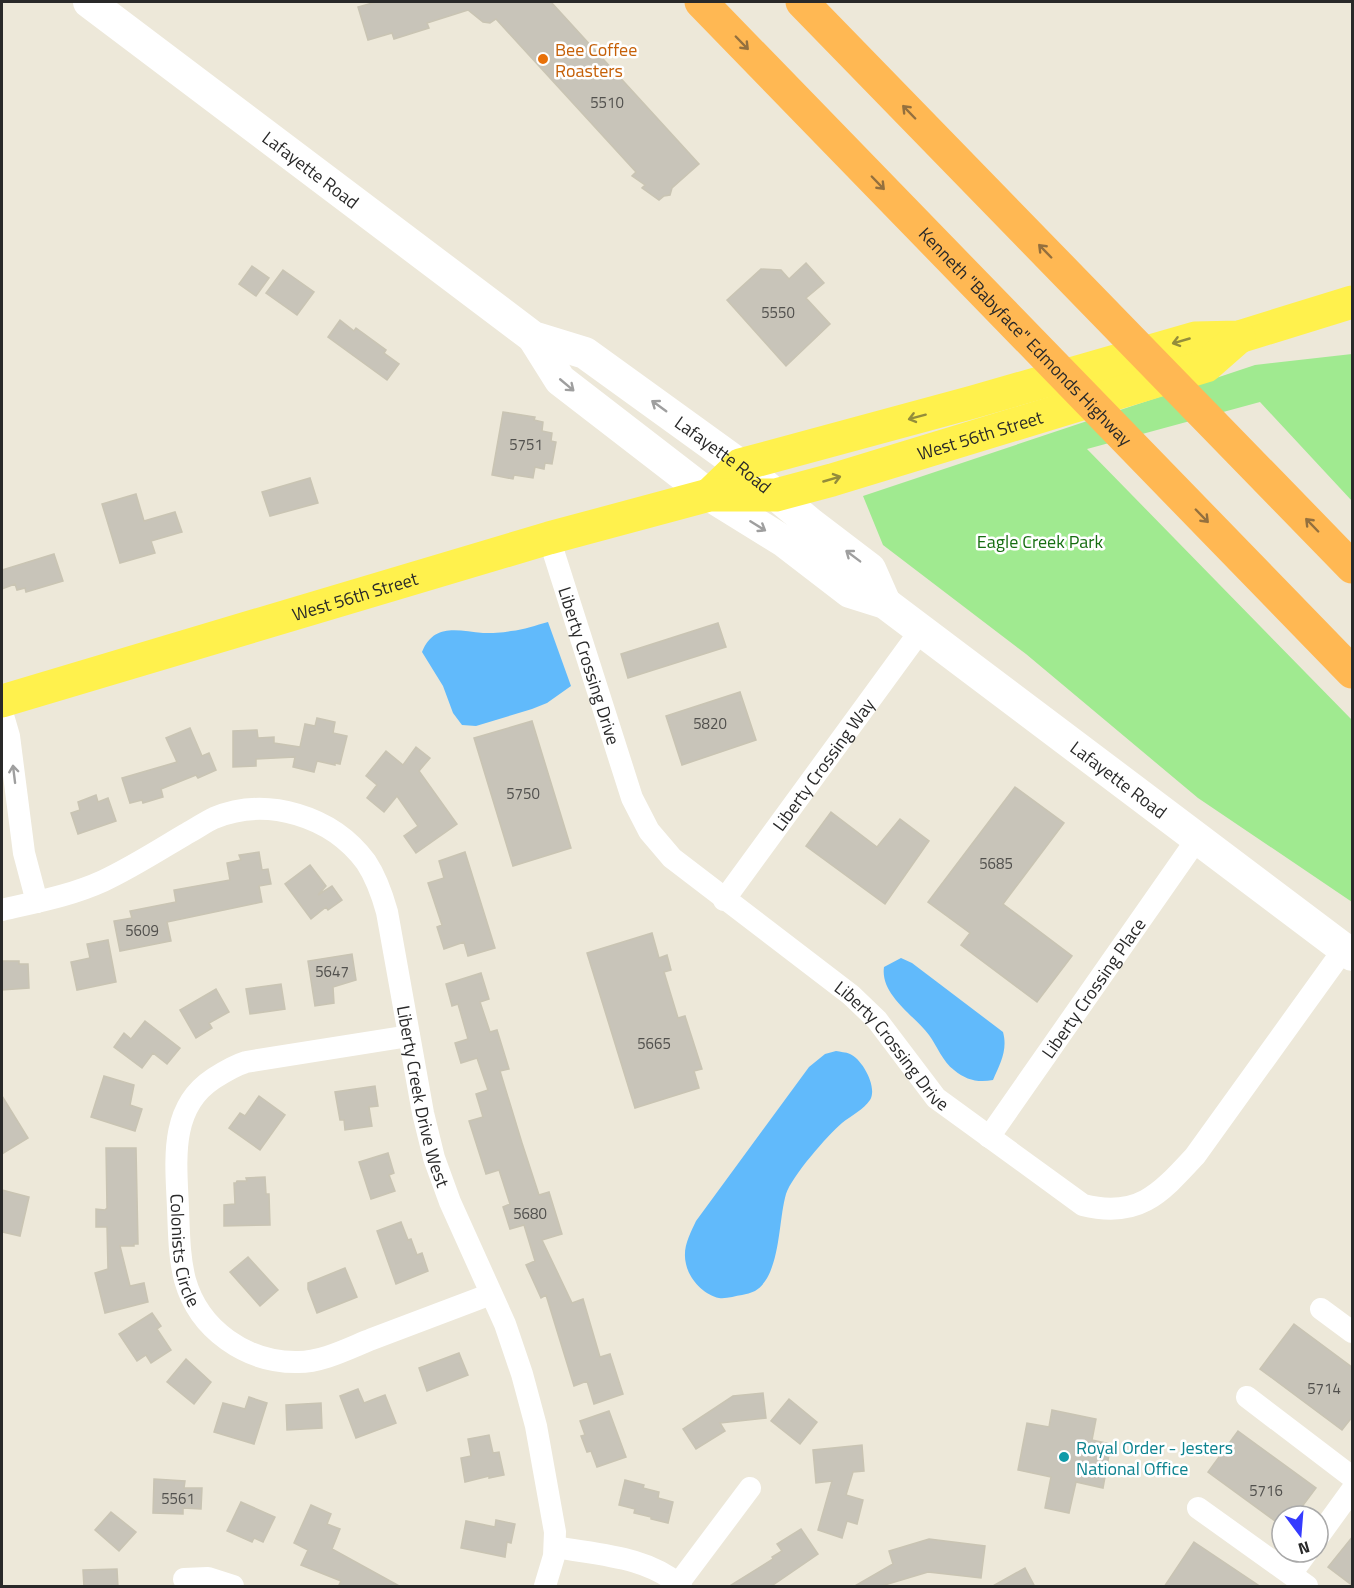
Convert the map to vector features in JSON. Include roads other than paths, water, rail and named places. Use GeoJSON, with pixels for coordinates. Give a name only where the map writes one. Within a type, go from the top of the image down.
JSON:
{"type":"FeatureCollection","features":[{"type":"Feature","properties":{"kind":"highway","name":"Kenneth \"Babyface\" Edmonds Highway"},"geometry":{"type":"LineString","coordinates":[[701,2],[1353,672]]}},
{"type":"Feature","properties":{"kind":"highway"},"geometry":{"type":"LineString","coordinates":[[802,2],[1353,567]]}},
{"type":"Feature","properties":{"kind":"main road","name":"Lafayette Road"},"geometry":{"type":"LineString","coordinates":[[89,2],[533,338],[560,380],[708,495],[785,542],[850,592],[885,603],[1348,952]]}},
{"type":"Feature","properties":{"kind":"main road","name":"West 56th Street"},"geometry":{"type":"LineString","coordinates":[[708,495],[740,465],[973,402],[1195,338],[1239,337],[1353,302]]}},
{"type":"Feature","properties":{"kind":"main road","name":"West 56th Street"},"geometry":{"type":"LineString","coordinates":[[2,701],[549,538],[708,495],[776,495],[1206,366],[1239,337]]}},
{"type":"Feature","properties":{"kind":"main road","name":"Lafayette Road"},"geometry":{"type":"LineString","coordinates":[[533,338],[585,353],[740,465],[870,569],[885,603]]}},
{"type":"Feature","properties":{"kind":"street","name":"Liberty Crossing Drive"},"geometry":{"type":"LineString","coordinates":[[549,538],[635,806],[654,838],[672,858],[724,900],[850,995],[877,1020],[936,1098],[1083,1205],[1099,1209],[1120,1209],[1140,1204],[1156,1195],[1195,1156],[1348,952]]}},
{"type":"Feature","properties":{"kind":"street","name":"Liberty Crossing Way"},"geometry":{"type":"LineString","coordinates":[[724,900],[921,630]]}},
{"type":"Feature","properties":{"kind":"street"},"geometry":{"type":"LineString","coordinates":[[2,712],[9,736],[24,853],[37,902]]}},
{"type":"Feature","properties":{"kind":"street"},"geometry":{"type":"LineString","coordinates":[[2,802],[24,853]]}},
{"type":"Feature","properties":{"kind":"street","name":"Liberty Creek Drive West"},"geometry":{"type":"LineString","coordinates":[[2,909],[63,896],[106,879],[216,818],[251,809],[287,811],[305,817],[337,833],[366,863],[377,881],[387,912],[423,1113],[437,1167],[514,1350],[532,1410],[553,1516],[555,1547],[545,1587]]}},
{"type":"Feature","properties":{"kind":"street","name":"Liberty Crossing Place"},"geometry":{"type":"LineString","coordinates":[[988,1137],[1197,839]]}},
{"type":"Feature","properties":{"kind":"street","name":"Colonists Circle"},"geometry":{"type":"LineString","coordinates":[[409,1036],[246,1062],[229,1068],[200,1090],[185,1113],[176,1148],[181,1255],[185,1281],[191,1298],[205,1320],[231,1344],[263,1358],[299,1362],[333,1354],[492,1294]]}},
{"type":"Feature","properties":{"kind":"street"},"geometry":{"type":"LineString","coordinates":[[1321,1309],[1353,1332]]}},
{"type":"Feature","properties":{"kind":"street"},"geometry":{"type":"LineString","coordinates":[[1247,1397],[1353,1477]]}},
{"type":"Feature","properties":{"kind":"street"},"geometry":{"type":"LineString","coordinates":[[555,1547],[644,1563],[664,1573],[680,1585],[750,1488]]}},
{"type":"Feature","properties":{"kind":"street"},"geometry":{"type":"LineString","coordinates":[[1330,1521],[1353,1490]]}},
{"type":"Feature","properties":{"kind":"street"},"geometry":{"type":"LineString","coordinates":[[1198,1508],[1299,1580],[1304,1564]]}},
{"type":"Feature","properties":{"kind":"street"},"geometry":{"type":"LineString","coordinates":[[184,1579],[208,1578],[233,1587]]}},
{"type":"Feature","properties":{"kind":"water"},"geometry":{"type":"Polygon","coordinates":[[[548,622],[571,686],[547,703],[532,709],[476,726],[462,725],[453,713],[443,686],[422,652],[427,642],[440,632],[448,630],[501,633],[548,622]]]}},
{"type":"Feature","properties":{"kind":"water"},"geometry":{"type":"Polygon","coordinates":[[[901,958],[912,963],[1003,1032],[1004,1051],[993,1080],[972,1080],[950,1067],[923,1027],[899,1004],[887,987],[884,967],[901,958]]]}},
{"type":"Feature","properties":{"kind":"water"},"geometry":{"type":"Polygon","coordinates":[[[836,1051],[850,1054],[864,1067],[872,1088],[870,1100],[828,1137],[802,1167],[790,1186],[783,1205],[774,1260],[770,1273],[763,1283],[753,1292],[742,1295],[719,1298],[708,1294],[694,1281],[685,1258],[689,1236],[696,1221],[809,1067],[825,1054],[836,1051]]]}},
{"type":"Feature","properties":{"kind":"place","name":"Bee Coffee Roasters"},"geometry":{"type":"Point","coordinates":[543,59]}},
{"type":"Feature","properties":{"kind":"place","name":"Royal Order - Jesters National Office"},"geometry":{"type":"Point","coordinates":[1064,1457]}},
{"type":"Feature","properties":{"kind":"park label","name":"Eagle Creek Park"},"geometry":{"type":"Point","coordinates":[1040,541]}}]}
